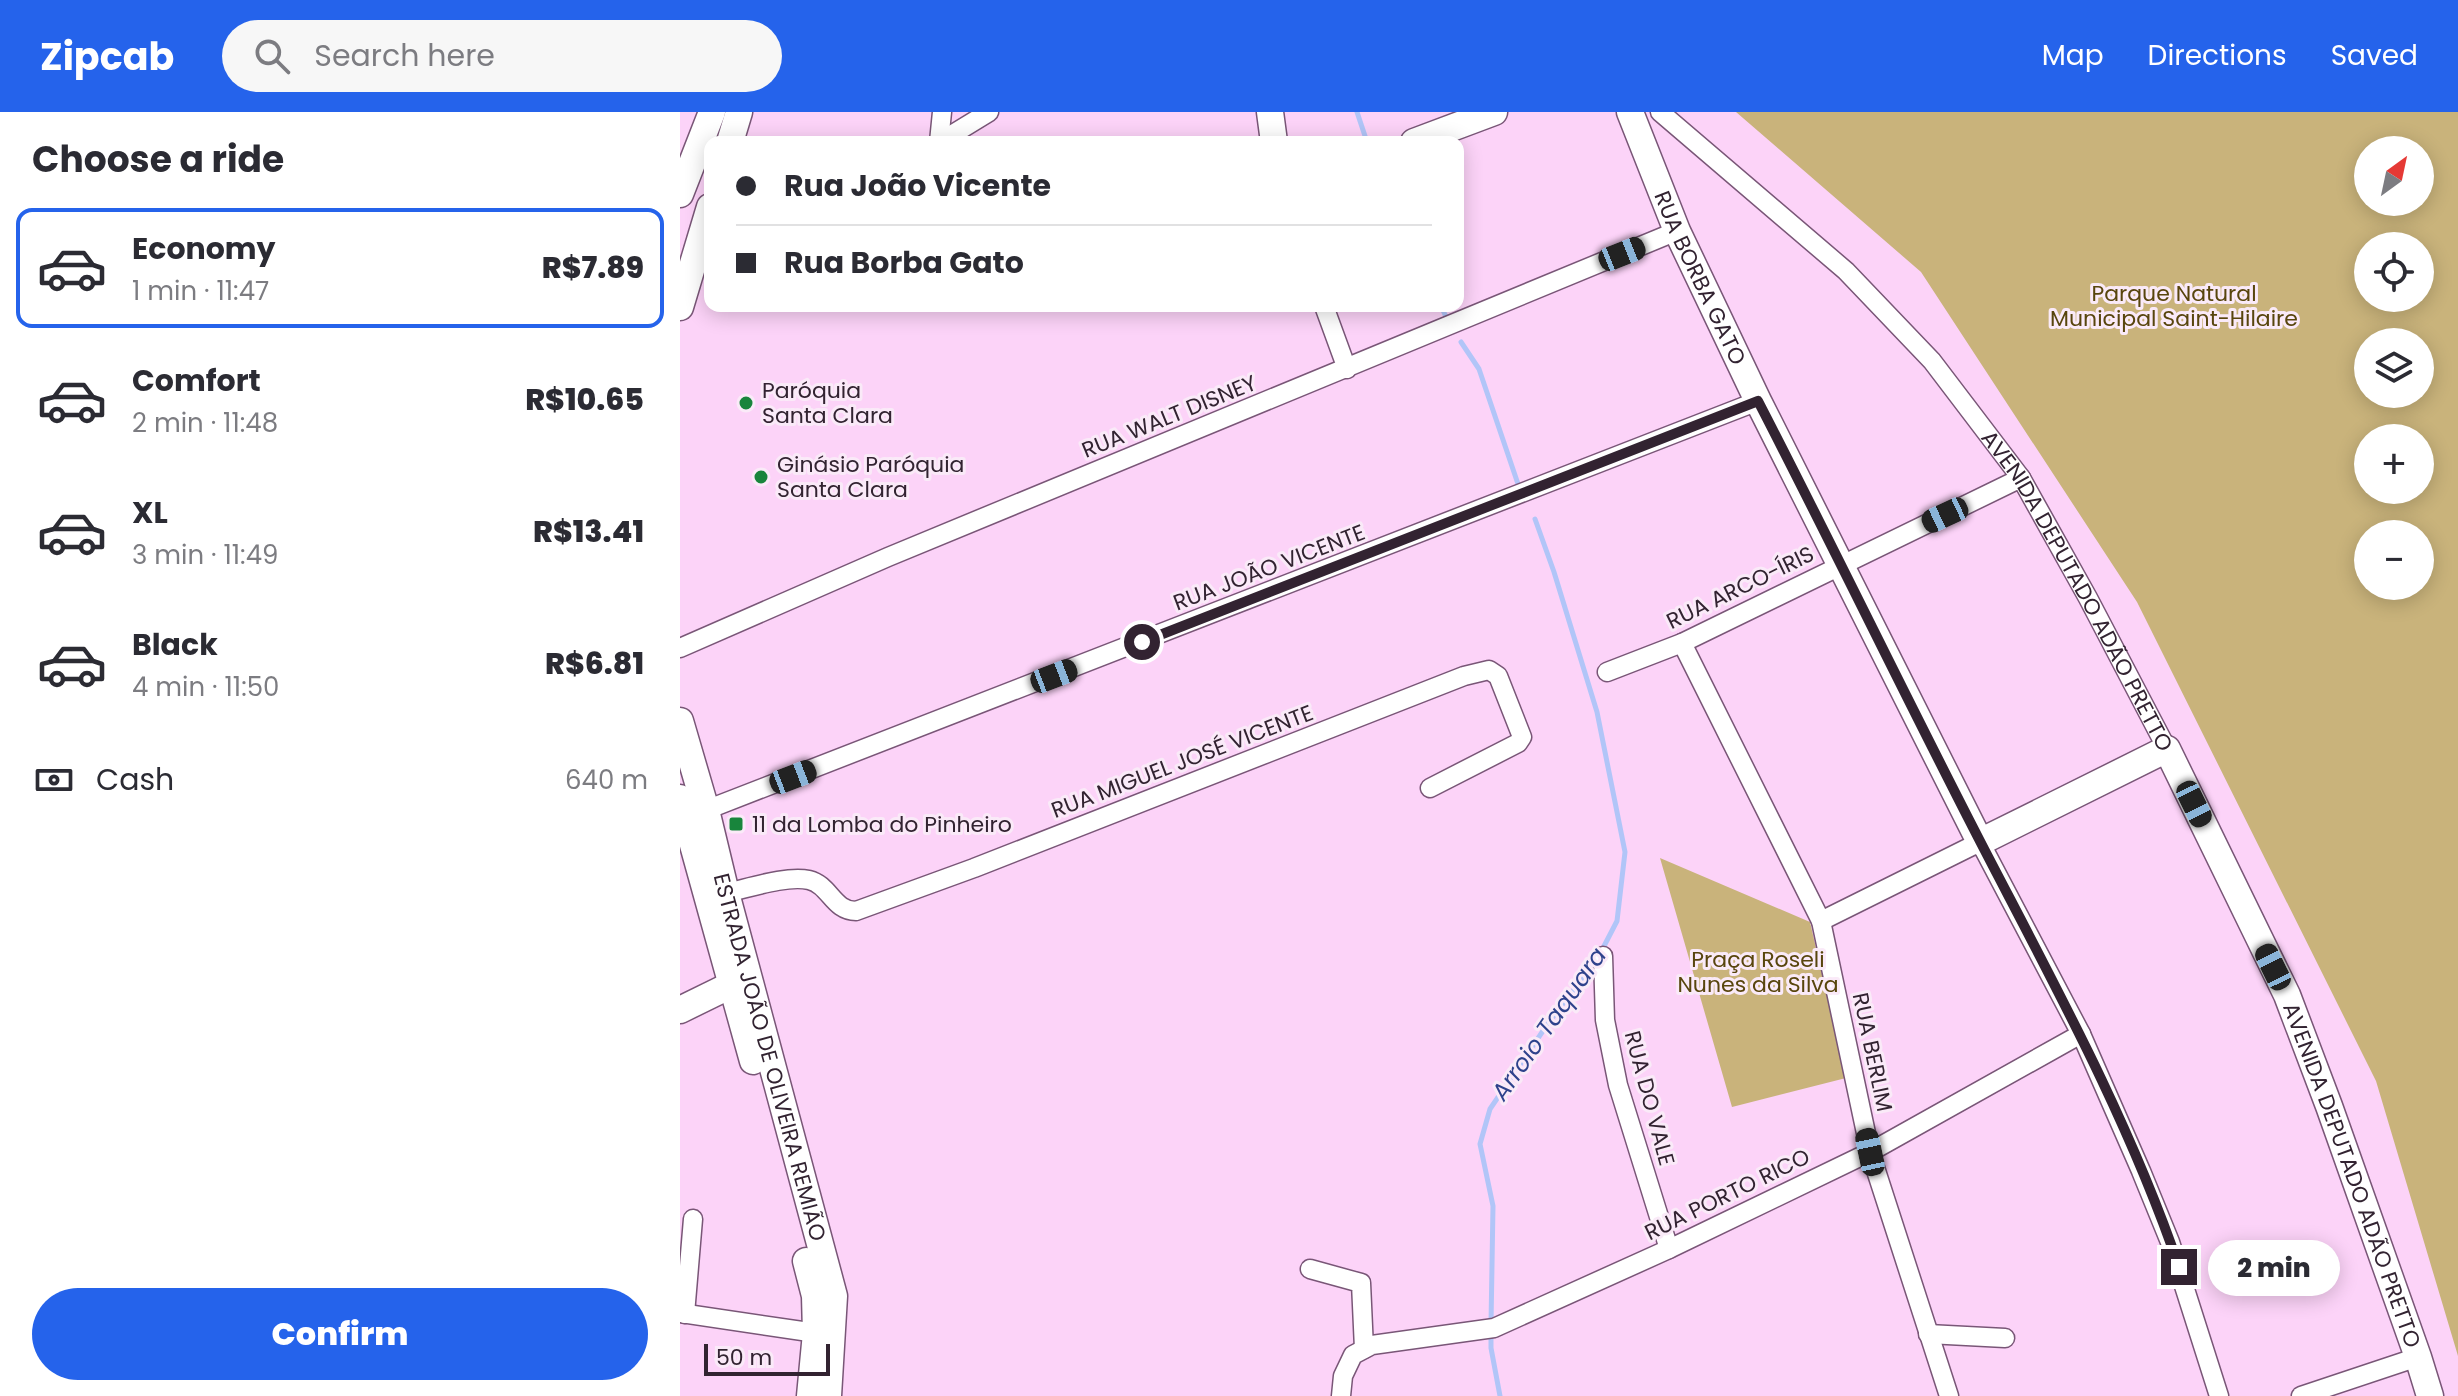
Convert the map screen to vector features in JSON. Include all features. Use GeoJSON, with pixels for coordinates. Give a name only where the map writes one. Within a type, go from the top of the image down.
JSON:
{"type":"FeatureCollection","features":[{"type":"Feature","properties":{"kind":"street"},"geometry":{"type":"LineString","coordinates":[[680,194],[712,112]]}},
{"type":"Feature","properties":{"kind":"street"},"geometry":{"type":"LineString","coordinates":[[732,136],[739,112]]}},
{"type":"Feature","properties":{"kind":"street"},"geometry":{"type":"LineString","coordinates":[[940,136],[942,112]]}},
{"type":"Feature","properties":{"kind":"street"},"geometry":{"type":"LineString","coordinates":[[950,136],[989,112]]}},
{"type":"Feature","properties":{"kind":"street"},"geometry":{"type":"LineString","coordinates":[[1270,112],[1273,136]]}},
{"type":"Feature","properties":{"kind":"street"},"geometry":{"type":"LineString","coordinates":[[1430,136],[1494,112]]}},
{"type":"Feature","properties":{"kind":"street","name":"RUA BORBA GATO"},"geometry":{"type":"LineString","coordinates":[[1630,112],[1677,231],[1758,401],[1980,842],[2081,1034],[2170,1242],[2219,1396]]}},
{"type":"Feature","properties":{"kind":"street","name":"AVENIDA DEPUTADO ADÃO PRETTO"},"geometry":{"type":"LineString","coordinates":[[1660,112],[1846,271],[1932,361],[2021,478],[2167,749],[2287,995],[2430,1396]]}},
{"type":"Feature","properties":{"kind":"street"},"geometry":{"type":"LineString","coordinates":[[680,307],[704,227]]}},
{"type":"Feature","properties":{"kind":"street","name":"RUA WALT DISNEY"},"geometry":{"type":"LineString","coordinates":[[680,648],[903,551],[1677,231]]}},
{"type":"Feature","properties":{"kind":"street"},"geometry":{"type":"LineString","coordinates":[[1326,312],[1347,369]]}},
{"type":"Feature","properties":{"kind":"street","name":"RUA JOÃO VICENTE"},"geometry":{"type":"LineString","coordinates":[[706,810],[1758,401]]}},
{"type":"Feature","properties":{"kind":"street","name":"RUA ARCO-ÍRIS"},"geometry":{"type":"LineString","coordinates":[[1607,672],[1682,643],[2021,478]]}},
{"type":"Feature","properties":{"kind":"street","name":"RUA BERLIM"},"geometry":{"type":"LineString","coordinates":[[1682,643],[1821,921],[1870,1152],[1949,1396]]}},
{"type":"Feature","properties":{"kind":"street","name":"RUA MIGUEL JOSÉ VICENTE"},"geometry":{"type":"LineString","coordinates":[[726,893],[794,879],[812,880],[846,911],[856,911],[974,868],[1464,676],[1489,670],[1498,676],[1522,737],[1518,743],[1430,788]]}},
{"type":"Feature","properties":{"kind":"street","name":"ESTRADA JOÃO DE OLIVEIRA REMIÃO"},"geometry":{"type":"LineString","coordinates":[[680,721],[834,1296],[828,1396]]}},
{"type":"Feature","properties":{"kind":"street"},"geometry":{"type":"LineString","coordinates":[[1821,921],[2167,749]]}},
{"type":"Feature","properties":{"kind":"street","name":"ESTRADA JOÃO DE OLIVEIRA REMIÃO"},"geometry":{"type":"LineString","coordinates":[[680,798],[815,1296],[816,1333],[810,1396]]}},
{"type":"Feature","properties":{"kind":"street","name":"RUA DO VALE"},"geometry":{"type":"LineString","coordinates":[[1603,956],[1605,1020],[1618,1085],[1669,1249]]}},
{"type":"Feature","properties":{"kind":"street"},"geometry":{"type":"LineString","coordinates":[[680,1010],[731,985]]}},
{"type":"Feature","properties":{"kind":"street","name":"RUA PORTO RICO"},"geometry":{"type":"LineString","coordinates":[[1364,1349],[1372,1345],[1494,1328],[1669,1249],[1870,1152],[2081,1034]]}},
{"type":"Feature","properties":{"kind":"street"},"geometry":{"type":"LineString","coordinates":[[693,1219],[682,1314],[816,1333]]}},
{"type":"Feature","properties":{"kind":"street"},"geometry":{"type":"LineString","coordinates":[[1310,1269],[1361,1283],[1363,1289],[1364,1349],[1353,1355],[1343,1376],[1341,1396]]}},
{"type":"Feature","properties":{"kind":"street"},"geometry":{"type":"LineString","coordinates":[[1928,1334],[2005,1338]]}},
{"type":"Feature","properties":{"kind":"street"},"geometry":{"type":"LineString","coordinates":[[2301,1396],[2418,1357]]}},
{"type":"Feature","properties":{"kind":"green space","name":"Parque Natural Municipal Saint-Hilaire"},"geometry":{"type":"Polygon","coordinates":[[[1736,112],[2458,112],[2458,1356],[2376,1081],[2137,602],[1921,272],[1736,112]]]}},
{"type":"Feature","properties":{"kind":"green space","name":"Praça Roseli Nunes da Silva"},"geometry":{"type":"Polygon","coordinates":[[[1660,858],[1810,922],[1846,1078],[1732,1107],[1660,858]]]}},
{"type":"Feature","properties":{"kind":"waterway","name":"Arroio Taquara"},"geometry":{"type":"LineString","coordinates":[[1357,112],[1365,136]]}},
{"type":"Feature","properties":{"kind":"waterway","name":"Arroio Taquara"},"geometry":{"type":"LineString","coordinates":[[1444,312],[1448,321]]}},
{"type":"Feature","properties":{"kind":"waterway","name":"Arroio Taquara"},"geometry":{"type":"LineString","coordinates":[[1461,342],[1479,369],[1518,484]]}},
{"type":"Feature","properties":{"kind":"waterway","name":"Arroio Taquara"},"geometry":{"type":"LineString","coordinates":[[1535,519],[1597,712],[1625,852],[1617,921],[1602,950]]}},
{"type":"Feature","properties":{"kind":"waterway","name":"Arroio Taquara"},"geometry":{"type":"LineString","coordinates":[[1491,1324],[1493,1206],[1480,1144],[1490,1109],[1549,1022],[1597,959]]}},
{"type":"Feature","properties":{"kind":"waterway","name":"Arroio Taquara"},"geometry":{"type":"LineString","coordinates":[[1491,1334],[1500,1396]]}},
{"type":"Feature","properties":{"kind":"place","name":"Paróquia Santa Clara"},"geometry":{"type":"Point","coordinates":[746,403]}},
{"type":"Feature","properties":{"kind":"place","name":"Ginásio Paróquia Santa Clara"},"geometry":{"type":"Point","coordinates":[761,477]}},
{"type":"Feature","properties":{"kind":"place","name":"11 da Lomba do Pinheiro"},"geometry":{"type":"Point","coordinates":[736,824]}},
{"type":"Feature","properties":{"kind":"route"},"geometry":{"type":"LineString","coordinates":[[1142,642],[1758,401],[1980,842],[2081,1034],[2179,1267]]}}]}
